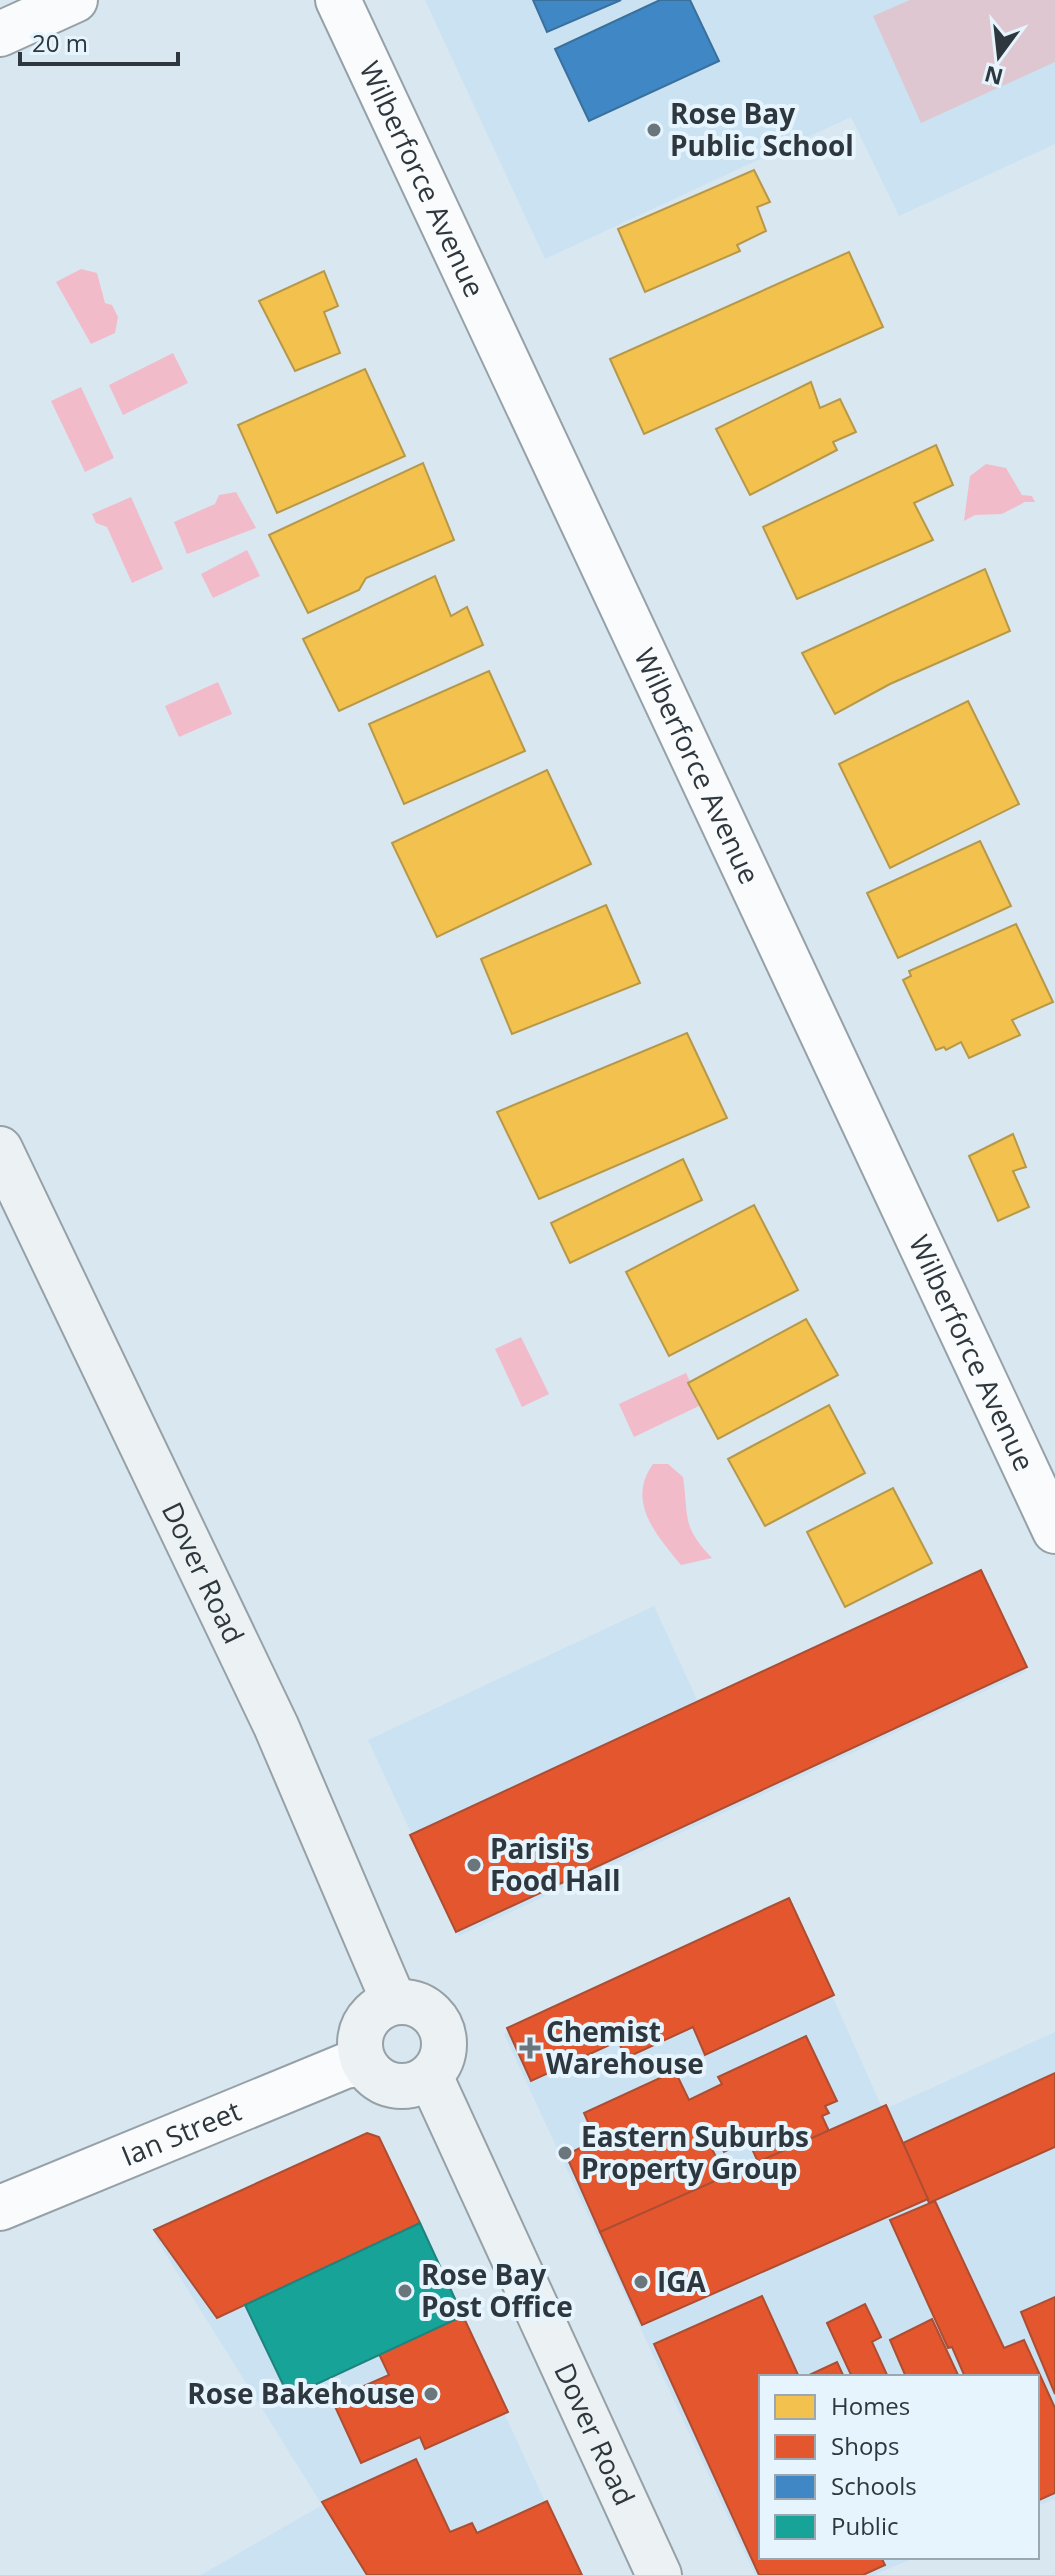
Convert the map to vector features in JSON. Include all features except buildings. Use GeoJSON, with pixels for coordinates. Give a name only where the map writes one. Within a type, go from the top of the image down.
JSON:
{"type":"FeatureCollection","features":[{"type":"Feature","properties":{"kind":"street"},"geometry":{"type":"LineString","coordinates":[[0,34],[75,0]]}},
{"type":"Feature","properties":{"kind":"street","name":"Wilberforce Avenue"},"geometry":{"type":"LineString","coordinates":[[338,0],[1055,1531]]}},
{"type":"Feature","properties":{"kind":"street","name":"Dover Road"},"geometry":{"type":"LineString","coordinates":[[3,1162],[276,1726],[394,2002]]}},
{"type":"Feature","properties":{"kind":"street"},"geometry":{"type":"LineString","coordinates":[[405,2001],[425,2008],[441,2027],[443,2054],[430,2076],[416,2084],[386,2083],[364,2063],[360,2038],[363,2025],[381,2006],[405,2001]]}},
{"type":"Feature","properties":{"kind":"street","name":"Ian Street"},"geometry":{"type":"LineString","coordinates":[[0,2208],[345,2066],[364,2063]]}},
{"type":"Feature","properties":{"kind":"street","name":"Dover Road"},"geometry":{"type":"LineString","coordinates":[[430,2076],[659,2575]]}},
{"type":"Feature","properties":{"kind":"shaded area","name":"Rose Bay Public School"},"geometry":{"type":"Polygon","coordinates":[[[425,0],[1055,0],[1055,144],[899,216],[851,117],[545,259],[425,0]]]}},
{"type":"Feature","properties":{"kind":"shaded area"},"geometry":{"type":"Polygon","coordinates":[[[910,0],[1055,0],[1055,62],[921,123],[873,16],[910,0]]]}},
{"type":"Feature","properties":{"kind":"shaded area"},"geometry":{"type":"Polygon","coordinates":[[[81,269],[97,273],[105,303],[112,305],[118,317],[115,333],[91,344],[56,282],[81,269]]]}},
{"type":"Feature","properties":{"kind":"shaded area"},"geometry":{"type":"Polygon","coordinates":[[[173,353],[188,383],[123,415],[109,385],[173,353]]]}},
{"type":"Feature","properties":{"kind":"shaded area"},"geometry":{"type":"Polygon","coordinates":[[[81,387],[114,458],[85,472],[51,401],[81,387]]]}},
{"type":"Feature","properties":{"kind":"shaded area"},"geometry":{"type":"Polygon","coordinates":[[[986,464],[1006,468],[1022,495],[1032,496],[1035,502],[1025,502],[1002,514],[975,515],[964,521],[970,476],[986,464]]]}},
{"type":"Feature","properties":{"kind":"shaded area"},"geometry":{"type":"Polygon","coordinates":[[[236,492],[256,528],[187,554],[174,522],[215,504],[219,495],[236,492]]]}},
{"type":"Feature","properties":{"kind":"shaded area"},"geometry":{"type":"Polygon","coordinates":[[[131,497],[163,569],[132,583],[107,527],[96,523],[92,514],[131,497]]]}},
{"type":"Feature","properties":{"kind":"shaded area"},"geometry":{"type":"Polygon","coordinates":[[[247,550],[260,576],[213,598],[201,574],[247,550]]]}},
{"type":"Feature","properties":{"kind":"shaded area"},"geometry":{"type":"Polygon","coordinates":[[[218,682],[232,714],[179,737],[165,706],[218,682]]]}},
{"type":"Feature","properties":{"kind":"shaded area"},"geometry":{"type":"Polygon","coordinates":[[[521,1337],[549,1394],[522,1407],[495,1349],[521,1337]]]}},
{"type":"Feature","properties":{"kind":"shaded area"},"geometry":{"type":"Polygon","coordinates":[[[686,1373],[701,1405],[634,1437],[619,1404],[686,1373]]]}},
{"type":"Feature","properties":{"kind":"shaded area"},"geometry":{"type":"Polygon","coordinates":[[[653,1464],[668,1464],[683,1477],[691,1529],[712,1558],[681,1565],[654,1529],[643,1504],[642,1491],[653,1464]]]}},
{"type":"Feature","properties":{"kind":"shaded area"},"geometry":{"type":"Polygon","coordinates":[[[981,1575],[1026,1672],[459,1936],[368,1740],[654,1606],[699,1704],[981,1575]]]}},
{"type":"Feature","properties":{"kind":"shaded area"},"geometry":{"type":"Polygon","coordinates":[[[790,1901],[883,2110],[1055,2032],[1055,2499],[1039,2505],[1039,2375],[759,2375],[759,2559],[911,2559],[874,2575],[755,2575],[504,2034],[790,1901]]]}},
{"type":"Feature","properties":{"kind":"shaded area"},"geometry":{"type":"Polygon","coordinates":[[[375,2134],[579,2575],[201,2575],[322,2505],[155,2237],[375,2134]]]}},
{"type":"Feature","properties":{"kind":"place","name":"Rose Bay Public School"},"geometry":{"type":"Point","coordinates":[654,130]}},
{"type":"Feature","properties":{"kind":"place","name":"Parisi's Food Hall"},"geometry":{"type":"Point","coordinates":[474,1865]}},
{"type":"Feature","properties":{"kind":"place","name":"Chemist Warehouse"},"geometry":{"type":"Point","coordinates":[530,2048]}},
{"type":"Feature","properties":{"kind":"place","name":"Eastern Suburbs Property Group"},"geometry":{"type":"Point","coordinates":[565,2153]}},
{"type":"Feature","properties":{"kind":"place","name":"IGA"},"geometry":{"type":"Point","coordinates":[641,2282]}},
{"type":"Feature","properties":{"kind":"place","name":"Rose Bay Post Office"},"geometry":{"type":"Point","coordinates":[405,2291]}},
{"type":"Feature","properties":{"kind":"place","name":"Rose Bakehouse"},"geometry":{"type":"Point","coordinates":[431,2394]}}]}
